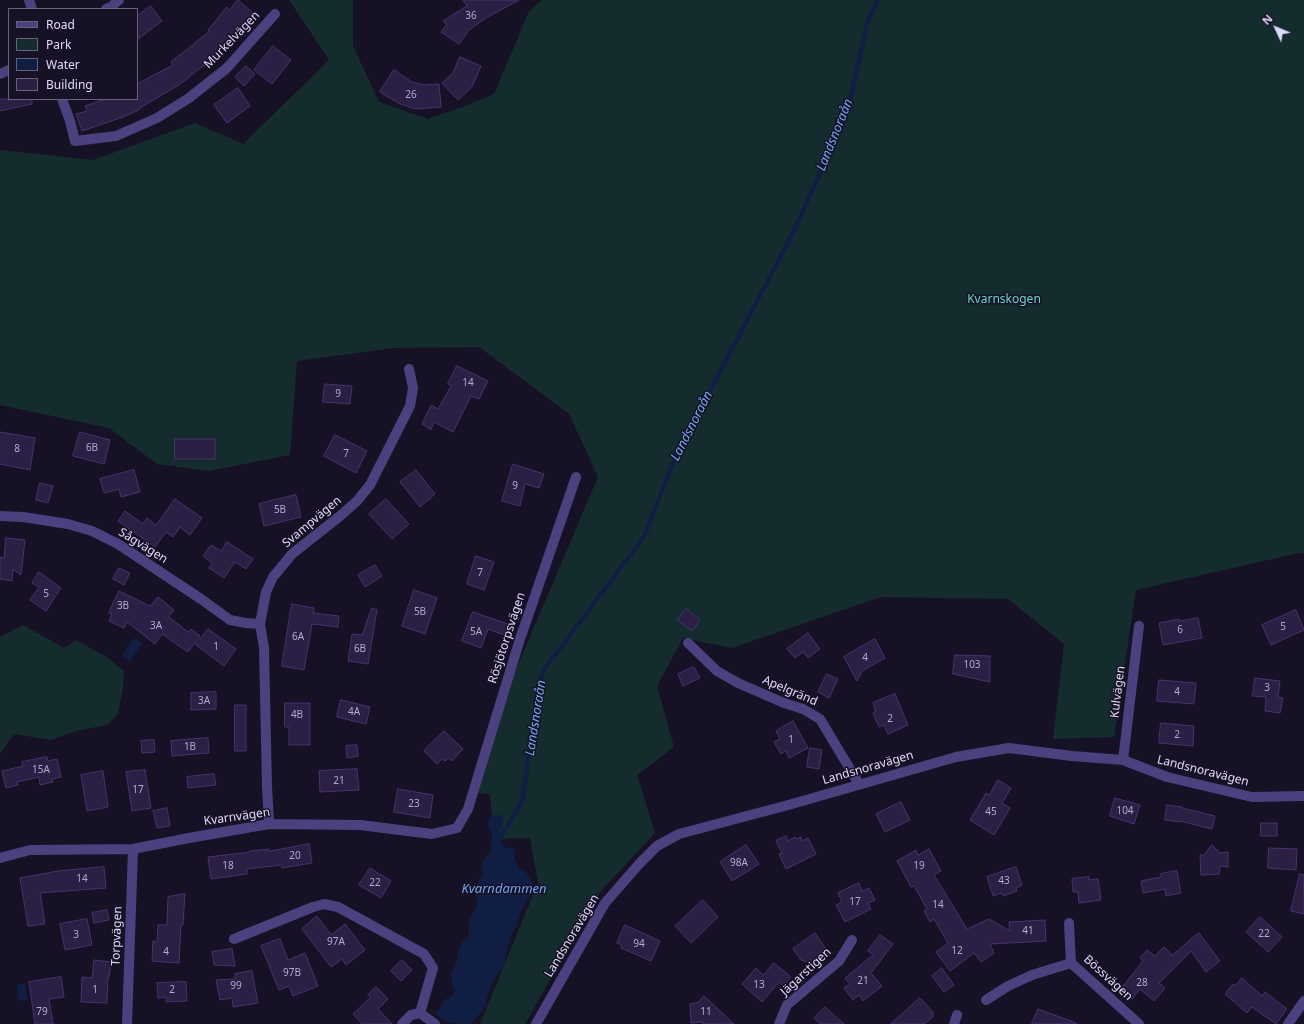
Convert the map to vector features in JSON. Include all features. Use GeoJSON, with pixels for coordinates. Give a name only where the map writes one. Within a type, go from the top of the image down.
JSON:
{"type":"FeatureCollection","features":[{"type":"Feature","properties":{"kind":"street"},"geometry":{"type":"LineString","coordinates":[[108,8],[119,0]]}},
{"type":"Feature","properties":{"kind":"street","name":"Murkelvägen"},"geometry":{"type":"LineString","coordinates":[[62,100],[75,141],[116,136],[157,118],[189,98],[227,68],[274,14]]}},
{"type":"Feature","properties":{"kind":"street","name":"Svampvägen"},"geometry":{"type":"LineString","coordinates":[[269,824],[264,648],[260,624],[266,592],[273,578],[292,554],[357,501],[370,485],[410,406],[413,388],[409,368]]}},
{"type":"Feature","properties":{"kind":"street","name":"Rösjötorpsvägen"},"geometry":{"type":"LineString","coordinates":[[468,808],[518,646],[576,477]]}},
{"type":"Feature","properties":{"kind":"street","name":"Sågvägen"},"geometry":{"type":"LineString","coordinates":[[0,516],[23,517],[68,524],[92,531],[118,544],[202,599],[230,620],[246,624],[260,624]]}},
{"type":"Feature","properties":{"kind":"street","name":"Kulvägen"},"geometry":{"type":"LineString","coordinates":[[1123,760],[1139,626]]}},
{"type":"Feature","properties":{"kind":"street","name":"Apelgränd"},"geometry":{"type":"LineString","coordinates":[[688,643],[717,671],[738,683],[803,709],[820,719],[860,784]]}},
{"type":"Feature","properties":{"kind":"street","name":"Landsnoravägen"},"geometry":{"type":"LineString","coordinates":[[536,1024],[605,903],[657,846],[679,834],[956,757],[1009,748],[1072,756],[1123,760],[1167,777],[1252,797],[1304,796]]}},
{"type":"Feature","properties":{"kind":"street","name":"Kvarnvägen"},"geometry":{"type":"LineString","coordinates":[[0,858],[30,850],[133,849],[269,824],[360,825],[432,834],[457,828],[468,808]]}},
{"type":"Feature","properties":{"kind":"street","name":"Torpvägen"},"geometry":{"type":"LineString","coordinates":[[127,1024],[133,849]]}},
{"type":"Feature","properties":{"kind":"street"},"geometry":{"type":"LineString","coordinates":[[234,939],[313,907],[324,904],[338,907],[424,954],[433,968],[420,1013]]}},
{"type":"Feature","properties":{"kind":"street","name":"Bössvägen"},"geometry":{"type":"LineString","coordinates":[[1069,923],[1071,963],[1139,1024]]}},
{"type":"Feature","properties":{"kind":"street","name":"Jägarstigen"},"geometry":{"type":"LineString","coordinates":[[779,1024],[787,1006],[839,961],[852,940]]}},
{"type":"Feature","properties":{"kind":"street"},"geometry":{"type":"LineString","coordinates":[[986,1000],[1008,986],[1032,975],[1071,963]]}},
{"type":"Feature","properties":{"kind":"street"},"geometry":{"type":"LineString","coordinates":[[1288,1024],[1304,1002]]}},
{"type":"Feature","properties":{"kind":"street"},"geometry":{"type":"LineString","coordinates":[[402,1024],[411,1015],[420,1013],[435,1024]]}},
{"type":"Feature","properties":{"kind":"green space","name":"Kvarnskogen"},"geometry":{"type":"Polygon","coordinates":[[[289,0],[353,0],[353,46],[379,102],[428,119],[494,94],[529,11],[542,0],[1304,0],[1304,553],[1136,590],[1114,737],[1053,739],[1064,644],[1008,599],[881,597],[732,648],[683,638],[657,686],[674,747],[637,775],[655,833],[600,892],[525,1024],[480,1024],[538,883],[530,838],[494,839],[490,794],[478,793],[497,729],[500,707],[598,477],[569,414],[479,347],[394,348],[297,361],[290,455],[209,471],[157,464],[109,428],[0,405],[0,150],[93,160],[195,123],[243,144],[329,60],[289,0]]]}},
{"type":"Feature","properties":{"kind":"green space"},"geometry":{"type":"Polygon","coordinates":[[[23,625],[64,648],[76,640],[107,657],[124,671],[123,688],[118,714],[107,725],[76,731],[51,740],[14,734],[0,754],[0,637],[23,625]]]}},
{"type":"Feature","properties":{"kind":"water"},"geometry":{"type":"Polygon","coordinates":[[[134,638],[142,643],[130,661],[122,656],[134,638]]]}},
{"type":"Feature","properties":{"kind":"water","name":"Kvarndammen"},"geometry":{"type":"Polygon","coordinates":[[[494,815],[501,815],[504,821],[498,836],[498,841],[507,848],[514,849],[518,867],[526,872],[534,886],[520,913],[517,926],[511,934],[505,957],[505,963],[491,984],[486,1001],[487,1005],[471,1024],[451,1023],[442,1019],[435,1013],[446,999],[453,995],[455,990],[451,984],[452,978],[450,974],[456,964],[461,944],[469,937],[469,921],[477,907],[476,885],[483,874],[482,862],[490,853],[492,834],[488,825],[489,819],[494,815]]]}},
{"type":"Feature","properties":{"kind":"water"},"geometry":{"type":"Polygon","coordinates":[[[25,984],[27,1000],[19,1001],[17,985],[25,984]]]}},
{"type":"Feature","properties":{"kind":"building"},"geometry":{"type":"Polygon","coordinates":[[[238,0],[253,13],[213,58],[179,85],[138,109],[139,110],[82,131],[76,114],[87,111],[85,106],[103,100],[138,100],[138,83],[173,65],[171,62],[210,31],[208,30],[227,7],[229,10],[238,0]]]}},
{"type":"Feature","properties":{"kind":"building"},"geometry":{"type":"Polygon","coordinates":[[[463,0],[519,0],[486,18],[469,30],[459,44],[441,32],[447,24],[443,21],[467,6],[463,0]]]}},
{"type":"Feature","properties":{"kind":"building"},"geometry":{"type":"Polygon","coordinates":[[[151,6],[162,21],[138,39],[138,15],[151,6]]]}},
{"type":"Feature","properties":{"kind":"building"},"geometry":{"type":"Polygon","coordinates":[[[273,46],[291,60],[272,84],[254,70],[273,46]]]}},
{"type":"Feature","properties":{"kind":"building"},"geometry":{"type":"Polygon","coordinates":[[[460,57],[481,66],[472,87],[458,100],[442,83],[453,73],[460,57]]]}},
{"type":"Feature","properties":{"kind":"building"},"geometry":{"type":"Polygon","coordinates":[[[246,66],[255,74],[244,86],[235,77],[246,66]]]}},
{"type":"Feature","properties":{"kind":"building"},"geometry":{"type":"Polygon","coordinates":[[[394,70],[412,82],[424,85],[439,84],[441,107],[416,109],[400,104],[380,92],[394,70]]]}},
{"type":"Feature","properties":{"kind":"building"},"geometry":{"type":"Polygon","coordinates":[[[238,88],[250,106],[227,123],[214,105],[238,88]]]}},
{"type":"Feature","properties":{"kind":"building"},"geometry":{"type":"Polygon","coordinates":[[[0,99],[32,100],[32,104],[0,111],[0,99]]]}},
{"type":"Feature","properties":{"kind":"building"},"geometry":{"type":"Polygon","coordinates":[[[457,366],[488,381],[479,399],[471,396],[453,432],[434,422],[431,430],[422,424],[431,405],[438,409],[451,386],[448,384],[457,366]]]}},
{"type":"Feature","properties":{"kind":"building"},"geometry":{"type":"Polygon","coordinates":[[[325,384],[352,386],[350,404],[323,402],[325,384]]]}},
{"type":"Feature","properties":{"kind":"building"},"geometry":{"type":"Polygon","coordinates":[[[0,432],[35,438],[30,470],[0,464],[0,432]]]}},
{"type":"Feature","properties":{"kind":"building"},"geometry":{"type":"Polygon","coordinates":[[[80,432],[110,440],[104,464],[73,456],[80,432]]]}},
{"type":"Feature","properties":{"kind":"building"},"geometry":{"type":"Polygon","coordinates":[[[335,435],[367,451],[356,473],[324,456],[335,435]]]}},
{"type":"Feature","properties":{"kind":"building"},"geometry":{"type":"Polygon","coordinates":[[[175,439],[215,439],[215,459],[175,459],[175,439]]]}},
{"type":"Feature","properties":{"kind":"building"},"geometry":{"type":"Polygon","coordinates":[[[513,464],[544,474],[539,488],[525,484],[520,506],[502,501],[513,464]]]}},
{"type":"Feature","properties":{"kind":"building"},"geometry":{"type":"Polygon","coordinates":[[[134,470],[140,492],[121,497],[119,489],[104,493],[100,479],[134,470]]]}},
{"type":"Feature","properties":{"kind":"building"},"geometry":{"type":"Polygon","coordinates":[[[416,470],[435,494],[420,507],[400,482],[416,470]]]}},
{"type":"Feature","properties":{"kind":"building"},"geometry":{"type":"Polygon","coordinates":[[[40,483],[53,486],[48,503],[36,500],[40,483]]]}},
{"type":"Feature","properties":{"kind":"building"},"geometry":{"type":"Polygon","coordinates":[[[296,495],[301,517],[264,526],[259,504],[296,495]]]}},
{"type":"Feature","properties":{"kind":"building"},"geometry":{"type":"Polygon","coordinates":[[[175,499],[202,518],[190,535],[180,527],[173,537],[166,532],[155,547],[118,521],[125,511],[143,524],[147,518],[156,525],[175,499]]]}},
{"type":"Feature","properties":{"kind":"building"},"geometry":{"type":"Polygon","coordinates":[[[386,499],[409,524],[392,539],[369,514],[386,499]]]}},
{"type":"Feature","properties":{"kind":"building"},"geometry":{"type":"Polygon","coordinates":[[[6,538],[25,540],[21,575],[13,569],[12,581],[0,579],[0,557],[4,558],[6,538]]]}},
{"type":"Feature","properties":{"kind":"building"},"geometry":{"type":"Polygon","coordinates":[[[227,542],[253,559],[246,569],[235,562],[224,578],[209,568],[212,563],[203,556],[211,545],[221,551],[227,542]]]}},
{"type":"Feature","properties":{"kind":"building"},"geometry":{"type":"Polygon","coordinates":[[[476,556],[494,562],[484,590],[467,584],[476,556]]]}},
{"type":"Feature","properties":{"kind":"building"},"geometry":{"type":"Polygon","coordinates":[[[375,565],[382,576],[365,587],[358,575],[375,565]]]}},
{"type":"Feature","properties":{"kind":"building"},"geometry":{"type":"Polygon","coordinates":[[[119,568],[130,573],[124,585],[113,579],[119,568]]]}},
{"type":"Feature","properties":{"kind":"building"},"geometry":{"type":"Polygon","coordinates":[[[39,572],[61,588],[46,611],[30,600],[39,587],[32,583],[39,572]]]}},
{"type":"Feature","properties":{"kind":"building"},"geometry":{"type":"Polygon","coordinates":[[[414,590],[437,598],[425,634],[402,626],[414,590]]]}},
{"type":"Feature","properties":{"kind":"building"},"geometry":{"type":"Polygon","coordinates":[[[119,591],[150,606],[158,597],[174,610],[169,617],[188,632],[191,629],[200,636],[188,652],[162,634],[155,644],[127,622],[124,628],[109,621],[112,614],[109,613],[119,591]]]}},
{"type":"Feature","properties":{"kind":"building"},"geometry":{"type":"Polygon","coordinates":[[[292,604],[314,608],[313,613],[339,616],[338,627],[312,624],[304,670],[282,666],[292,604]]]}},
{"type":"Feature","properties":{"kind":"building"},"geometry":{"type":"Polygon","coordinates":[[[372,608],[377,610],[368,664],[348,661],[352,634],[362,635],[372,608]]]}},
{"type":"Feature","properties":{"kind":"building"},"geometry":{"type":"Polygon","coordinates":[[[686,609],[700,620],[692,631],[678,620],[686,609]]]}},
{"type":"Feature","properties":{"kind":"building"},"geometry":{"type":"Polygon","coordinates":[[[1296,610],[1304,630],[1271,645],[1262,625],[1296,610]]]}},
{"type":"Feature","properties":{"kind":"building"},"geometry":{"type":"Polygon","coordinates":[[[473,612],[508,624],[504,635],[488,629],[481,648],[462,641],[473,612]]]}},
{"type":"Feature","properties":{"kind":"building"},"geometry":{"type":"Polygon","coordinates":[[[1198,618],[1202,638],[1163,645],[1159,623],[1179,619],[1179,621],[1198,618]]]}},
{"type":"Feature","properties":{"kind":"building"},"geometry":{"type":"Polygon","coordinates":[[[208,629],[236,649],[224,666],[196,645],[208,629]]]}},
{"type":"Feature","properties":{"kind":"building"},"geometry":{"type":"Polygon","coordinates":[[[808,633],[820,649],[808,658],[803,652],[795,658],[787,649],[808,633]]]}},
{"type":"Feature","properties":{"kind":"building"},"geometry":{"type":"Polygon","coordinates":[[[875,639],[885,658],[862,671],[857,681],[844,657],[875,639]]]}},
{"type":"Feature","properties":{"kind":"building"},"geometry":{"type":"Polygon","coordinates":[[[955,655],[990,656],[990,682],[953,674],[955,655]]]}},
{"type":"Feature","properties":{"kind":"building"},"geometry":{"type":"Polygon","coordinates":[[[694,667],[700,678],[683,686],[678,674],[694,667]]]}},
{"type":"Feature","properties":{"kind":"building"},"geometry":{"type":"Polygon","coordinates":[[[827,674],[838,679],[829,698],[818,692],[827,674]]]}},
{"type":"Feature","properties":{"kind":"building"},"geometry":{"type":"Polygon","coordinates":[[[1255,678],[1280,681],[1278,697],[1283,698],[1280,713],[1265,711],[1266,697],[1253,696],[1255,678]]]}},
{"type":"Feature","properties":{"kind":"building"},"geometry":{"type":"Polygon","coordinates":[[[1159,680],[1196,683],[1194,704],[1157,701],[1159,680]]]}},
{"type":"Feature","properties":{"kind":"building"},"geometry":{"type":"Polygon","coordinates":[[[216,692],[216,709],[191,710],[191,693],[216,692]]]}},
{"type":"Feature","properties":{"kind":"building"},"geometry":{"type":"Polygon","coordinates":[[[895,694],[908,725],[888,734],[884,725],[879,727],[873,713],[876,711],[873,703],[895,694]]]}},
{"type":"Feature","properties":{"kind":"building"},"geometry":{"type":"Polygon","coordinates":[[[341,700],[370,707],[366,724],[337,717],[341,700]]]}},
{"type":"Feature","properties":{"kind":"building"},"geometry":{"type":"Polygon","coordinates":[[[285,703],[310,703],[310,745],[289,745],[289,727],[285,727],[285,703]]]}},
{"type":"Feature","properties":{"kind":"building"},"geometry":{"type":"Polygon","coordinates":[[[235,705],[246,705],[246,751],[235,751],[235,705]]]}},
{"type":"Feature","properties":{"kind":"building"},"geometry":{"type":"Polygon","coordinates":[[[793,721],[808,748],[789,758],[786,751],[781,754],[774,742],[780,739],[776,731],[793,721]]]}},
{"type":"Feature","properties":{"kind":"building"},"geometry":{"type":"Polygon","coordinates":[[[1161,723],[1194,726],[1193,746],[1159,743],[1161,723]]]}},
{"type":"Feature","properties":{"kind":"building"},"geometry":{"type":"Polygon","coordinates":[[[444,731],[463,749],[452,761],[448,758],[445,761],[442,759],[437,764],[424,751],[444,731]]]}},
{"type":"Feature","properties":{"kind":"building"},"geometry":{"type":"Polygon","coordinates":[[[208,738],[209,753],[172,756],[171,741],[208,738]]]}},
{"type":"Feature","properties":{"kind":"building"},"geometry":{"type":"Polygon","coordinates":[[[154,740],[155,752],[142,753],[141,741],[154,740]]]}},
{"type":"Feature","properties":{"kind":"building"},"geometry":{"type":"Polygon","coordinates":[[[357,745],[358,756],[347,758],[346,746],[357,745]]]}},
{"type":"Feature","properties":{"kind":"building"},"geometry":{"type":"Polygon","coordinates":[[[810,748],[822,750],[819,769],[807,767],[810,748]]]}},
{"type":"Feature","properties":{"kind":"building"},"geometry":{"type":"Polygon","coordinates":[[[47,757],[48,761],[57,759],[61,777],[52,779],[53,782],[40,785],[39,777],[17,782],[18,785],[6,788],[2,771],[23,766],[22,762],[47,757]]]}},
{"type":"Feature","properties":{"kind":"building"},"geometry":{"type":"Polygon","coordinates":[[[357,769],[359,790],[320,792],[319,771],[357,769]]]}},
{"type":"Feature","properties":{"kind":"building"},"geometry":{"type":"Polygon","coordinates":[[[145,770],[151,808],[132,811],[126,772],[145,770]]]}},
{"type":"Feature","properties":{"kind":"building"},"geometry":{"type":"Polygon","coordinates":[[[103,771],[108,807],[87,811],[81,775],[103,771]]]}},
{"type":"Feature","properties":{"kind":"building"},"geometry":{"type":"Polygon","coordinates":[[[214,774],[216,785],[188,788],[187,777],[214,774]]]}},
{"type":"Feature","properties":{"kind":"building"},"geometry":{"type":"Polygon","coordinates":[[[998,780],[1011,788],[1002,803],[1010,808],[994,835],[970,820],[986,793],[989,795],[998,780]]]}},
{"type":"Feature","properties":{"kind":"building"},"geometry":{"type":"Polygon","coordinates":[[[398,789],[433,795],[430,818],[394,812],[398,789]]]}},
{"type":"Feature","properties":{"kind":"building"},"geometry":{"type":"Polygon","coordinates":[[[1115,798],[1140,805],[1134,824],[1110,816],[1115,798]]]}},
{"type":"Feature","properties":{"kind":"building"},"geometry":{"type":"Polygon","coordinates":[[[901,802],[910,820],[885,832],[876,814],[901,802]]]}},
{"type":"Feature","properties":{"kind":"building"},"geometry":{"type":"Polygon","coordinates":[[[1167,805],[1182,807],[1215,816],[1212,829],[1180,821],[1165,820],[1167,805]]]}},
{"type":"Feature","properties":{"kind":"building"},"geometry":{"type":"Polygon","coordinates":[[[167,808],[170,826],[157,828],[153,811],[167,808]]]}},
{"type":"Feature","properties":{"kind":"building"},"geometry":{"type":"Polygon","coordinates":[[[1261,823],[1277,823],[1277,836],[1261,836],[1261,823]]]}},
{"type":"Feature","properties":{"kind":"building"},"geometry":{"type":"Polygon","coordinates":[[[786,836],[788,841],[795,837],[796,839],[801,837],[802,841],[808,838],[816,854],[786,869],[779,854],[782,853],[776,841],[786,836]]]}},
{"type":"Feature","properties":{"kind":"building"},"geometry":{"type":"Polygon","coordinates":[[[309,844],[312,863],[282,868],[282,865],[247,869],[247,874],[211,879],[208,857],[269,849],[269,851],[309,844]]]}},
{"type":"Feature","properties":{"kind":"building"},"geometry":{"type":"Polygon","coordinates":[[[746,845],[759,864],[732,881],[720,862],[746,845]]]}},
{"type":"Feature","properties":{"kind":"building"},"geometry":{"type":"Polygon","coordinates":[[[1212,845],[1220,853],[1228,852],[1228,867],[1220,866],[1219,874],[1201,875],[1200,855],[1204,855],[1212,845]]]}},
{"type":"Feature","properties":{"kind":"building"},"geometry":{"type":"Polygon","coordinates":[[[1269,848],[1297,849],[1296,870],[1268,868],[1269,848]]]}},
{"type":"Feature","properties":{"kind":"building"},"geometry":{"type":"Polygon","coordinates":[[[929,849],[941,871],[934,875],[967,929],[989,919],[1010,931],[1009,922],[1045,920],[1046,941],[990,944],[994,953],[981,962],[974,953],[950,971],[936,952],[948,943],[934,919],[930,922],[924,911],[927,909],[914,886],[911,887],[897,861],[916,850],[918,855],[929,849]]]}},
{"type":"Feature","properties":{"kind":"building"},"geometry":{"type":"Polygon","coordinates":[[[104,867],[106,888],[40,893],[45,924],[28,926],[20,878],[58,871],[104,867]]]}},
{"type":"Feature","properties":{"kind":"building"},"geometry":{"type":"Polygon","coordinates":[[[1016,867],[1022,885],[1016,888],[1017,891],[1003,896],[1002,893],[993,896],[987,877],[1016,867]]]}},
{"type":"Feature","properties":{"kind":"building"},"geometry":{"type":"Polygon","coordinates":[[[370,868],[391,881],[381,898],[359,885],[370,868]]]}},
{"type":"Feature","properties":{"kind":"building"},"geometry":{"type":"Polygon","coordinates":[[[1177,871],[1181,893],[1166,896],[1165,889],[1143,893],[1141,881],[1161,877],[1161,874],[1177,871]]]}},
{"type":"Feature","properties":{"kind":"building"},"geometry":{"type":"Polygon","coordinates":[[[1300,874],[1304,875],[1304,914],[1291,911],[1300,874]]]}},
{"type":"Feature","properties":{"kind":"building"},"geometry":{"type":"Polygon","coordinates":[[[1089,877],[1089,880],[1098,879],[1101,900],[1079,903],[1078,892],[1073,892],[1072,879],[1089,877]]]}},
{"type":"Feature","properties":{"kind":"building"},"geometry":{"type":"Polygon","coordinates":[[[859,883],[862,891],[869,888],[875,900],[868,903],[871,909],[845,922],[836,905],[842,902],[838,893],[859,883]]]}},
{"type":"Feature","properties":{"kind":"building"},"geometry":{"type":"Polygon","coordinates":[[[185,894],[183,925],[181,925],[179,963],[152,961],[153,941],[157,942],[158,925],[167,925],[168,897],[185,894]]]}},
{"type":"Feature","properties":{"kind":"building"},"geometry":{"type":"Polygon","coordinates":[[[703,900],[718,917],[691,943],[675,926],[703,900]]]}},
{"type":"Feature","properties":{"kind":"building"},"geometry":{"type":"Polygon","coordinates":[[[107,910],[109,920],[94,923],[92,913],[107,910]]]}},
{"type":"Feature","properties":{"kind":"building"},"geometry":{"type":"Polygon","coordinates":[[[317,916],[331,935],[345,924],[365,950],[346,965],[342,959],[331,967],[302,929],[317,916]]]}},
{"type":"Feature","properties":{"kind":"building"},"geometry":{"type":"Polygon","coordinates":[[[1260,917],[1282,937],[1268,952],[1246,932],[1260,917]]]}},
{"type":"Feature","properties":{"kind":"building"},"geometry":{"type":"Polygon","coordinates":[[[87,919],[92,945],[65,950],[60,924],[87,919]]]}},
{"type":"Feature","properties":{"kind":"building"},"geometry":{"type":"Polygon","coordinates":[[[625,925],[660,941],[651,961],[621,948],[622,945],[617,943],[625,925]]]}},
{"type":"Feature","properties":{"kind":"building"},"geometry":{"type":"Polygon","coordinates":[[[815,933],[830,955],[816,965],[801,960],[793,949],[815,933]]]}},
{"type":"Feature","properties":{"kind":"building"},"geometry":{"type":"Polygon","coordinates":[[[1199,933],[1220,961],[1206,972],[1191,951],[1159,983],[1165,988],[1154,1001],[1140,989],[1132,999],[1120,990],[1143,961],[1140,958],[1147,950],[1155,956],[1164,947],[1172,955],[1199,933]]]}},
{"type":"Feature","properties":{"kind":"building"},"geometry":{"type":"Polygon","coordinates":[[[880,935],[893,944],[871,973],[882,986],[863,1001],[859,995],[853,1000],[844,988],[850,984],[845,978],[873,955],[868,951],[880,935]]]}},
{"type":"Feature","properties":{"kind":"building"},"geometry":{"type":"Polygon","coordinates":[[[280,939],[288,960],[305,953],[318,986],[293,996],[289,986],[279,990],[261,946],[280,939]]]}},
{"type":"Feature","properties":{"kind":"building"},"geometry":{"type":"Polygon","coordinates":[[[232,949],[235,966],[214,965],[212,952],[232,949]]]}},
{"type":"Feature","properties":{"kind":"building"},"geometry":{"type":"Polygon","coordinates":[[[94,960],[111,962],[108,977],[107,1003],[81,1002],[82,977],[92,978],[94,960]]]}},
{"type":"Feature","properties":{"kind":"building"},"geometry":{"type":"Polygon","coordinates":[[[402,960],[412,970],[401,981],[391,971],[402,960]]]}},
{"type":"Feature","properties":{"kind":"building"},"geometry":{"type":"Polygon","coordinates":[[[774,963],[791,977],[783,986],[779,982],[762,1002],[742,984],[756,968],[763,975],[774,963]]]}},
{"type":"Feature","properties":{"kind":"building"},"geometry":{"type":"Polygon","coordinates":[[[942,968],[954,985],[944,992],[932,976],[942,968]]]}},
{"type":"Feature","properties":{"kind":"building"},"geometry":{"type":"Polygon","coordinates":[[[252,971],[258,1003],[233,1007],[232,998],[220,1000],[216,980],[235,979],[235,974],[252,971]]]}},
{"type":"Feature","properties":{"kind":"building"},"geometry":{"type":"Polygon","coordinates":[[[61,977],[64,997],[49,999],[53,1024],[35,1024],[29,982],[61,977]]]}},
{"type":"Feature","properties":{"kind":"building"},"geometry":{"type":"Polygon","coordinates":[[[1242,978],[1262,996],[1265,992],[1287,1009],[1276,1024],[1252,1007],[1247,1013],[1225,994],[1233,984],[1235,986],[1242,978]]]}},
{"type":"Feature","properties":{"kind":"building"},"geometry":{"type":"Polygon","coordinates":[[[186,982],[187,1001],[166,1002],[166,997],[158,998],[157,983],[186,982]]]}},
{"type":"Feature","properties":{"kind":"building"},"geometry":{"type":"Polygon","coordinates":[[[376,987],[388,999],[378,1009],[392,1024],[362,1024],[353,1014],[371,997],[368,995],[376,987]]]}},
{"type":"Feature","properties":{"kind":"building"},"geometry":{"type":"Polygon","coordinates":[[[704,996],[734,1024],[703,1024],[703,1022],[691,1023],[690,1004],[697,1003],[704,996]]]}},
{"type":"Feature","properties":{"kind":"building"},"geometry":{"type":"Polygon","coordinates":[[[920,998],[933,1012],[933,1017],[924,1024],[891,1024],[920,998]]]}},
{"type":"Feature","properties":{"kind":"building"},"geometry":{"type":"Polygon","coordinates":[[[825,1007],[844,1024],[820,1024],[814,1018],[825,1007]]]}},
{"type":"Feature","properties":{"kind":"building"},"geometry":{"type":"Polygon","coordinates":[[[1038,1009],[1076,1023],[1076,1024],[1032,1024],[1038,1009]]]}},
{"type":"Feature","properties":{"kind":"waterway","name":"Landsnoraån"},"geometry":{"type":"LineString","coordinates":[[498,841],[517,811],[523,798],[530,742],[543,671],[644,537],[676,455],[793,233],[848,111],[867,23],[878,0]]}}]}
